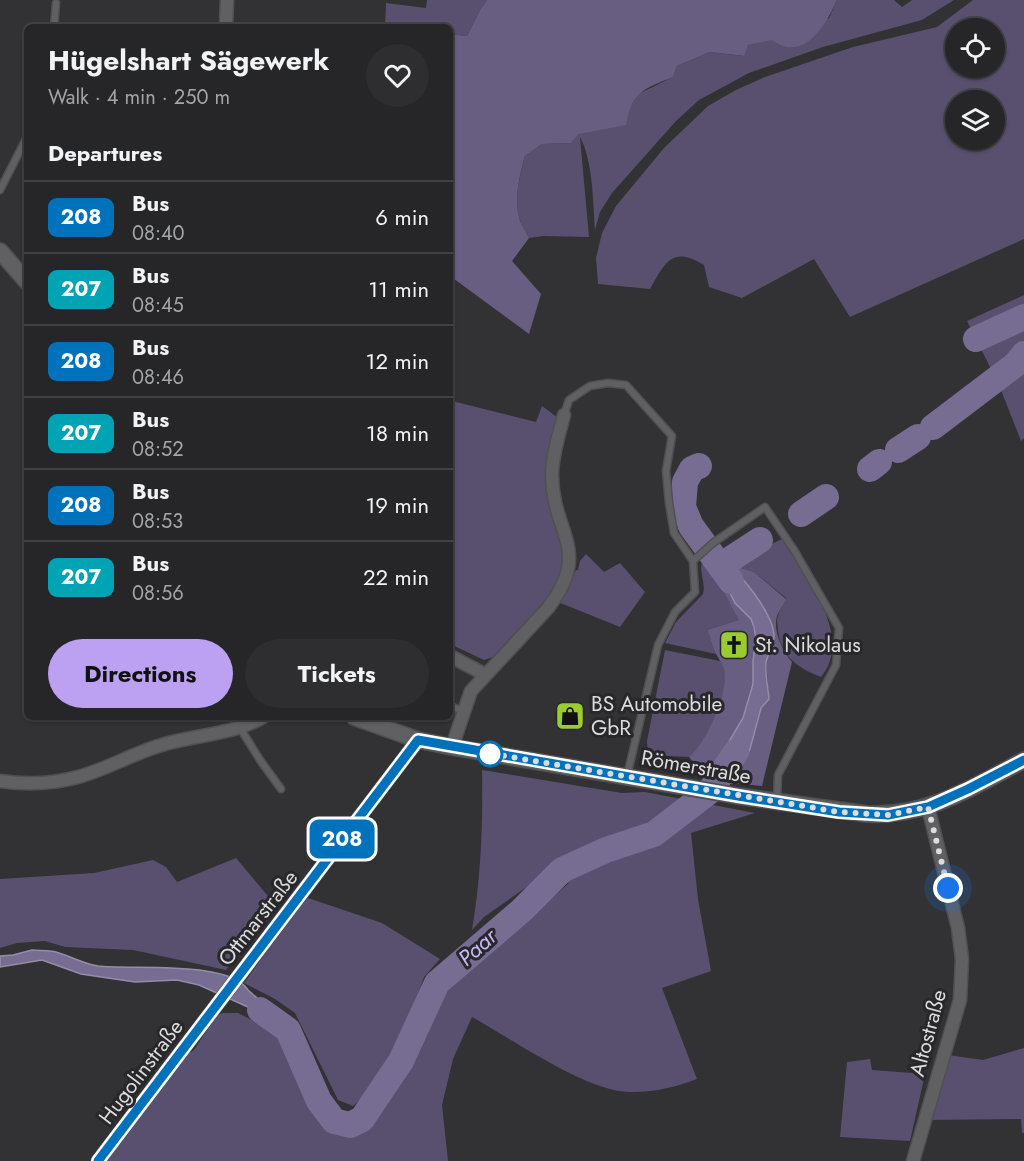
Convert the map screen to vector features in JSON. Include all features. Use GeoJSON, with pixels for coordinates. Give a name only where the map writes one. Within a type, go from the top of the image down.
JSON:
{"type":"FeatureCollection","features":[{"type":"Feature","properties":{"kind":"main road"},"geometry":{"type":"LineString","coordinates":[[0,251],[24,279]]}},
{"type":"Feature","properties":{"kind":"main road","name":"Römerstraße"},"geometry":{"type":"LineString","coordinates":[[362,720],[418,740],[452,747],[839,812],[888,815],[928,807],[1024,760]]}},
{"type":"Feature","properties":{"kind":"street"},"geometry":{"type":"LineString","coordinates":[[226,24],[227,0]]}},
{"type":"Feature","properties":{"kind":"street"},"geometry":{"type":"LineString","coordinates":[[452,747],[462,711],[471,691],[484,674],[548,608],[570,568],[571,556],[555,502],[552,476],[554,453],[564,416]]}},
{"type":"Feature","properties":{"kind":"street"},"geometry":{"type":"LineString","coordinates":[[453,658],[484,674]]}},
{"type":"Feature","properties":{"kind":"street"},"geometry":{"type":"LineString","coordinates":[[0,781],[43,783],[60,781],[80,776],[161,745],[240,728],[256,720]]}},
{"type":"Feature","properties":{"kind":"street","name":"Ottmarstraße"},"geometry":{"type":"LineString","coordinates":[[215,1006],[418,740]]}},
{"type":"Feature","properties":{"kind":"street","name":"Altostraße"},"geometry":{"type":"LineString","coordinates":[[913,1161],[960,1000],[962,959],[958,928],[928,807]]}},
{"type":"Feature","properties":{"kind":"street","name":"Hugolinstraße"},"geometry":{"type":"LineString","coordinates":[[98,1161],[215,1006]]}},
{"type":"Feature","properties":{"kind":"lane"},"geometry":{"type":"LineString","coordinates":[[54,24],[56,3]]}},
{"type":"Feature","properties":{"kind":"lane"},"geometry":{"type":"LineString","coordinates":[[0,190],[24,143]]}},
{"type":"Feature","properties":{"kind":"lane"},"geometry":{"type":"LineString","coordinates":[[564,416],[569,399],[590,386],[608,383],[626,385],[672,436],[666,471],[669,503],[674,533],[693,561],[695,592],[675,612],[658,645],[627,776]]}},
{"type":"Feature","properties":{"kind":"lane"},"geometry":{"type":"LineString","coordinates":[[693,561],[701,552],[765,507],[794,550],[839,628],[836,665],[778,775],[777,802]]}},
{"type":"Feature","properties":{"kind":"lane"},"geometry":{"type":"LineString","coordinates":[[453,707],[462,711]]}},
{"type":"Feature","properties":{"kind":"lane"},"geometry":{"type":"LineString","coordinates":[[240,728],[281,789]]}},
{"type":"Feature","properties":{"kind":"shaded area"},"geometry":{"type":"Polygon","coordinates":[[[427,0],[487,0],[467,36],[453,34],[453,24],[385,24],[386,3],[426,8],[427,0]]]}},
{"type":"Feature","properties":{"kind":"shaded area"},"geometry":{"type":"Polygon","coordinates":[[[487,0],[837,0],[819,31],[803,45],[783,46],[772,40],[748,45],[744,56],[710,52],[677,66],[673,77],[641,93],[632,105],[626,125],[579,134],[571,143],[542,144],[525,156],[517,202],[520,220],[529,238],[512,261],[541,294],[529,334],[453,278],[453,34],[467,36],[487,0]]]}},
{"type":"Feature","properties":{"kind":"shaded area"},"geometry":{"type":"Polygon","coordinates":[[[837,0],[894,0],[902,7],[912,0],[954,0],[922,20],[823,47],[749,73],[699,100],[676,121],[612,193],[600,212],[595,230],[590,170],[580,137],[589,237],[529,238],[520,220],[517,202],[525,156],[542,144],[571,143],[579,134],[628,110],[638,94],[673,77],[677,66],[710,52],[743,56],[748,45],[772,39],[829,18],[837,0]]]}},
{"type":"Feature","properties":{"kind":"shaded area"},"geometry":{"type":"Polygon","coordinates":[[[973,0],[1024,0],[1024,239],[850,317],[814,259],[742,298],[709,287],[704,265],[684,257],[677,257],[665,265],[650,289],[598,284],[596,258],[602,233],[616,206],[664,148],[708,106],[765,77],[853,47],[937,27],[945,21],[945,78],[1005,78],[1005,18],[949,18],[973,0]]]}},
{"type":"Feature","properties":{"kind":"shaded area"},"geometry":{"type":"Polygon","coordinates":[[[1024,295],[1024,438],[1021,441],[999,385],[967,321],[1024,295]]]}},
{"type":"Feature","properties":{"kind":"shaded area"},"geometry":{"type":"Polygon","coordinates":[[[453,399],[456,402],[536,422],[542,406],[558,418],[547,463],[562,540],[562,568],[553,592],[493,657],[484,660],[453,645],[453,399]]]}},
{"type":"Feature","properties":{"kind":"shaded area"},"geometry":{"type":"Polygon","coordinates":[[[695,461],[702,471],[692,478],[692,510],[694,519],[705,537],[695,544],[682,528],[675,511],[678,480],[681,473],[695,461]]]}},
{"type":"Feature","properties":{"kind":"shaded area"},"geometry":{"type":"Polygon","coordinates":[[[782,539],[813,588],[829,625],[832,643],[830,661],[821,677],[798,665],[783,647],[777,619],[786,598],[754,572],[741,568],[735,562],[782,539]]]}},
{"type":"Feature","properties":{"kind":"shaded area"},"geometry":{"type":"Polygon","coordinates":[[[716,548],[760,602],[772,626],[774,636],[766,662],[769,699],[761,708],[750,749],[733,783],[707,779],[743,718],[753,684],[756,639],[751,619],[735,603],[721,574],[706,556],[716,548]]]}},
{"type":"Feature","properties":{"kind":"shaded area"},"geometry":{"type":"Polygon","coordinates":[[[586,554],[604,572],[620,563],[645,592],[620,627],[558,602],[586,554]]]}},
{"type":"Feature","properties":{"kind":"shaded area"},"geometry":{"type":"Polygon","coordinates":[[[706,556],[721,574],[722,589],[740,620],[707,630],[716,654],[665,643],[676,622],[703,594],[701,565],[706,556]]]}},
{"type":"Feature","properties":{"kind":"shaded area"},"geometry":{"type":"Polygon","coordinates":[[[735,562],[741,568],[754,572],[786,599],[777,616],[776,628],[782,646],[792,662],[762,786],[733,783],[750,749],[761,708],[769,699],[766,660],[772,651],[770,618],[731,564],[735,562]]]}},
{"type":"Feature","properties":{"kind":"shaded area"},"geometry":{"type":"Polygon","coordinates":[[[721,574],[735,603],[751,619],[754,627],[756,639],[753,684],[743,718],[707,779],[689,757],[696,750],[715,716],[725,679],[724,669],[707,630],[739,620],[722,589],[721,574]]]}},
{"type":"Feature","properties":{"kind":"shaded area"},"geometry":{"type":"Polygon","coordinates":[[[665,650],[720,661],[725,670],[726,679],[720,704],[702,741],[689,757],[648,755],[647,741],[665,650]]]}},
{"type":"Feature","properties":{"kind":"shaded area"},"geometry":{"type":"Polygon","coordinates":[[[482,770],[622,793],[645,792],[755,813],[691,833],[698,899],[711,971],[662,988],[697,1079],[646,1092],[611,1089],[571,1074],[472,1017],[453,1059],[442,1105],[448,1161],[107,1161],[188,1054],[194,1050],[216,1016],[222,1013],[238,1013],[272,1030],[294,1055],[305,1078],[309,1100],[329,1132],[355,1128],[370,1116],[412,1054],[440,997],[569,883],[545,874],[484,917],[472,930],[481,851],[482,770]]]}},
{"type":"Feature","properties":{"kind":"shaded area"},"geometry":{"type":"Polygon","coordinates":[[[236,858],[278,908],[226,970],[133,950],[65,947],[45,941],[17,943],[0,948],[0,879],[94,873],[153,860],[166,867],[177,882],[236,858]]]}},
{"type":"Feature","properties":{"kind":"shaded area"},"geometry":{"type":"Polygon","coordinates":[[[305,897],[382,923],[440,959],[424,977],[403,1038],[368,1093],[353,1106],[338,1100],[295,1013],[275,999],[244,983],[305,897]]]}},
{"type":"Feature","properties":{"kind":"shaded area"},"geometry":{"type":"Polygon","coordinates":[[[32,950],[56,952],[98,966],[179,968],[222,974],[238,981],[277,1016],[288,1030],[248,1007],[199,985],[177,980],[135,982],[81,974],[42,960],[0,967],[0,956],[32,950]]]}},
{"type":"Feature","properties":{"kind":"shaded area"},"geometry":{"type":"Polygon","coordinates":[[[1024,1048],[1024,1133],[1022,1133],[1021,1119],[929,1120],[948,1055],[983,1060],[1024,1048]]]}},
{"type":"Feature","properties":{"kind":"shaded area"},"geometry":{"type":"Polygon","coordinates":[[[870,1059],[872,1070],[925,1074],[910,1141],[840,1137],[847,1062],[870,1059]]]}},
{"type":"Feature","properties":{"kind":"waterway","name":"Paar"},"geometry":{"type":"LineString","coordinates":[[976,339],[1024,317]]}},
{"type":"Feature","properties":{"kind":"waterway"},"geometry":{"type":"LineString","coordinates":[[933,427],[1016,364],[1024,354]]}},
{"type":"Feature","properties":{"kind":"waterway"},"geometry":{"type":"LineString","coordinates":[[898,450],[918,437]]}},
{"type":"Feature","properties":{"kind":"waterway"},"geometry":{"type":"LineString","coordinates":[[870,469],[879,462]]}},
{"type":"Feature","properties":{"kind":"waterway","name":"Paar"},"geometry":{"type":"LineString","coordinates":[[699,466],[692,469],[685,482],[683,507],[691,526],[731,581]]}},
{"type":"Feature","properties":{"kind":"waterway"},"geometry":{"type":"LineString","coordinates":[[801,514],[826,497]]}},
{"type":"Feature","properties":{"kind":"waterway"},"geometry":{"type":"LineString","coordinates":[[720,566],[760,540]]}},
{"type":"Feature","properties":{"kind":"waterway","name":"Paar"},"geometry":{"type":"LineString","coordinates":[[260,1010],[288,1030],[319,1101],[334,1121],[350,1125],[362,1119],[401,1061],[437,983],[522,910],[562,870],[606,850],[654,834],[710,791],[736,752]]}},
{"type":"Feature","properties":{"kind":"bus line","name":"208"},"geometry":{"type":"LineString","coordinates":[[98,1161],[418,740],[738,796],[839,812],[888,815],[928,807],[1024,760]]}},
{"type":"Feature","properties":{"kind":"place","name":"St. Nikolaus"},"geometry":{"type":"Point","coordinates":[734,645]}},
{"type":"Feature","properties":{"kind":"place","name":"BS Automobile GbR"},"geometry":{"type":"Point","coordinates":[570,716]}},
{"type":"Feature","properties":{"kind":"route"},"geometry":{"type":"LineString","coordinates":[[490,754],[481,752],[839,812],[888,815],[928,807],[948,888]]}}]}
